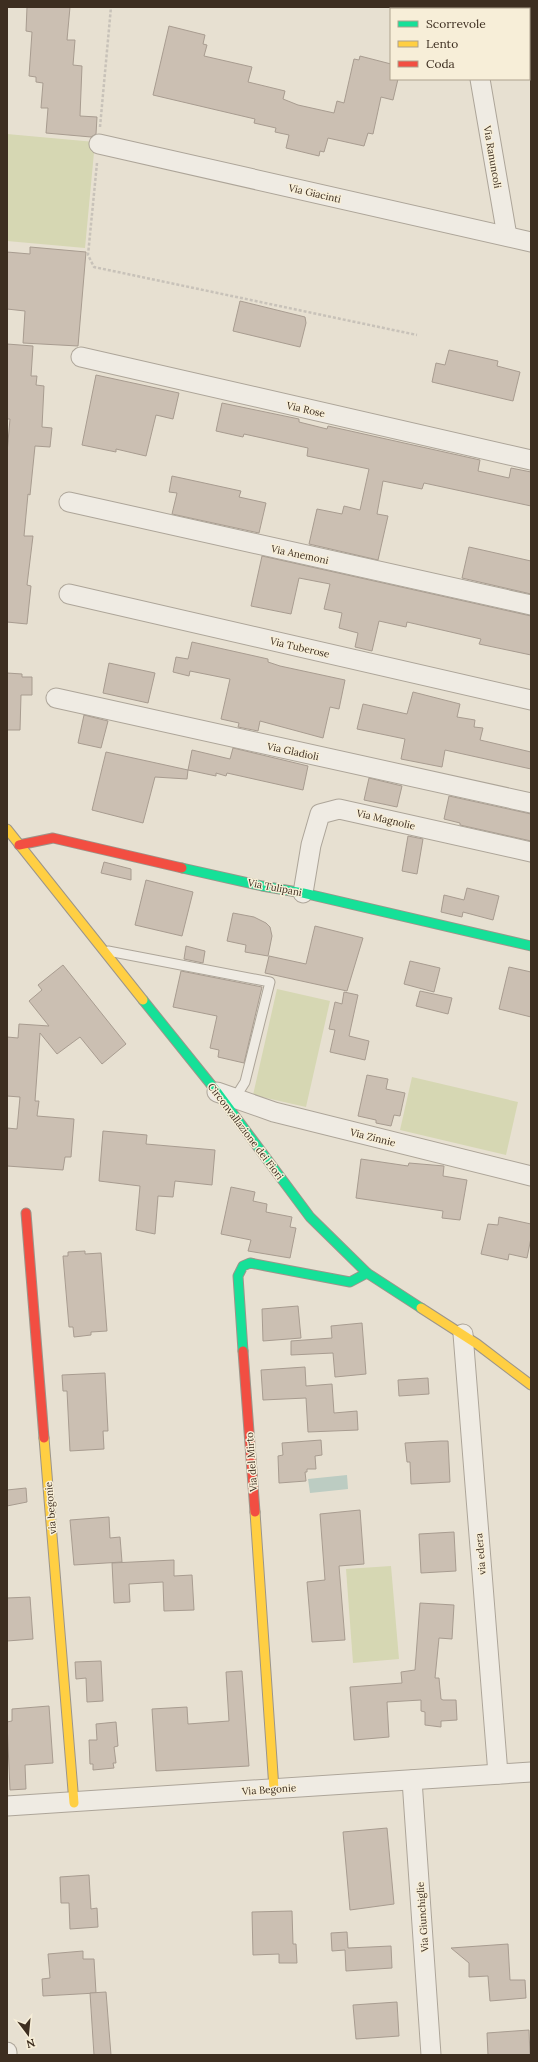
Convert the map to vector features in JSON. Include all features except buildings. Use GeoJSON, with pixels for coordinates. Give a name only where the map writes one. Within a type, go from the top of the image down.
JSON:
{"type":"FeatureCollection","features":[{"type":"Feature","properties":{"kind":"street","name":"Via Ranuncoli"},"geometry":{"type":"LineString","coordinates":[[480,80],[507,236]]}},
{"type":"Feature","properties":{"kind":"street","name":"Via Giacinti"},"geometry":{"type":"LineString","coordinates":[[99,144],[531,242]]}},
{"type":"Feature","properties":{"kind":"street","name":"Via Rose"},"geometry":{"type":"LineString","coordinates":[[81,357],[531,460]]}},
{"type":"Feature","properties":{"kind":"street","name":"Via Anemoni"},"geometry":{"type":"LineString","coordinates":[[69,502],[531,605]]}},
{"type":"Feature","properties":{"kind":"street","name":"Via Tuberose"},"geometry":{"type":"LineString","coordinates":[[69,594],[531,700]]}},
{"type":"Feature","properties":{"kind":"street","name":"Via Gladioli"},"geometry":{"type":"LineString","coordinates":[[56,698],[531,803]]}},
{"type":"Feature","properties":{"kind":"street","name":"Via Magnolie"},"geometry":{"type":"LineString","coordinates":[[303,892],[311,845],[320,814],[340,809],[531,852]]}},
{"type":"Feature","properties":{"kind":"street","name":"Circonvallazione dei Fiori"},"geometry":{"type":"LineString","coordinates":[[7,829],[217,1092],[310,1217],[367,1273],[463,1334],[531,1385]]}},
{"type":"Feature","properties":{"kind":"street","name":"Via Tulipani"},"geometry":{"type":"LineString","coordinates":[[19,845],[53,838],[262,886],[303,892],[531,946]]}},
{"type":"Feature","properties":{"kind":"street","name":"Via Zinnie"},"geometry":{"type":"LineString","coordinates":[[217,1092],[274,1112],[531,1176]]}},
{"type":"Feature","properties":{"kind":"street","name":"via begonie"},"geometry":{"type":"LineString","coordinates":[[26,1213],[74,1803]]}},
{"type":"Feature","properties":{"kind":"street","name":"Via del Mirto"},"geometry":{"type":"LineString","coordinates":[[274,1789],[238,1276],[243,1266],[250,1263],[350,1282],[367,1273]]}},
{"type":"Feature","properties":{"kind":"street","name":"via edera"},"geometry":{"type":"LineString","coordinates":[[463,1334],[498,1774]]}},
{"type":"Feature","properties":{"kind":"street","name":"Via Begonie"},"geometry":{"type":"LineString","coordinates":[[7,1806],[74,1803],[531,1772]]}},
{"type":"Feature","properties":{"kind":"street","name":"Via Giunchiglie"},"geometry":{"type":"LineString","coordinates":[[412,1780],[431,2055]]}},
{"type":"Feature","properties":{"kind":"lane"},"geometry":{"type":"LineString","coordinates":[[103,950],[270,982],[245,1082],[235,1098]]}},
{"type":"Feature","properties":{"kind":"path"},"geometry":{"type":"LineString","coordinates":[[111,7],[88,255],[94,267],[417,336]]}},
{"type":"Feature","properties":{"kind":"green space"},"geometry":{"type":"Polygon","coordinates":[[[7,134],[95,142],[85,248],[7,241],[7,134]]]}},
{"type":"Feature","properties":{"kind":"green space"},"geometry":{"type":"Polygon","coordinates":[[[277,989],[330,1001],[306,1107],[253,1095],[277,989]]]}},
{"type":"Feature","properties":{"kind":"green space"},"geometry":{"type":"Polygon","coordinates":[[[412,1077],[518,1102],[506,1155],[400,1130],[412,1077]]]}},
{"type":"Feature","properties":{"kind":"green space"},"geometry":{"type":"Polygon","coordinates":[[[391,1566],[399,1659],[353,1663],[346,1569],[391,1566]]]}},
{"type":"Feature","properties":{"kind":"shaded area"},"geometry":{"type":"Polygon","coordinates":[[[347,1475],[348,1489],[310,1493],[308,1479],[347,1475]]]}},
{"type":"Feature","properties":{"kind":"traffic: fast"},"geometry":{"type":"LineString","coordinates":[[182,868],[262,886],[303,893],[531,946]]}},
{"type":"Feature","properties":{"kind":"traffic: fast"},"geometry":{"type":"LineString","coordinates":[[143,1000],[217,1092],[310,1217],[367,1273],[421,1308]]}},
{"type":"Feature","properties":{"kind":"traffic: fast"},"geometry":{"type":"LineString","coordinates":[[243,1351],[238,1276],[243,1266],[250,1263],[350,1282],[367,1273]]}},
{"type":"Feature","properties":{"kind":"traffic: slow"},"geometry":{"type":"LineString","coordinates":[[7,829],[143,1000]]}},
{"type":"Feature","properties":{"kind":"traffic: slow"},"geometry":{"type":"LineString","coordinates":[[421,1308],[477,1344],[531,1385]]}},
{"type":"Feature","properties":{"kind":"traffic: slow"},"geometry":{"type":"LineString","coordinates":[[44,1438],[74,1803]]}},
{"type":"Feature","properties":{"kind":"traffic: slow"},"geometry":{"type":"LineString","coordinates":[[255,1512],[274,1789]]}},
{"type":"Feature","properties":{"kind":"traffic: jam"},"geometry":{"type":"LineString","coordinates":[[19,845],[53,838],[182,868]]}},
{"type":"Feature","properties":{"kind":"traffic: jam"},"geometry":{"type":"LineString","coordinates":[[26,1213],[44,1438]]}},
{"type":"Feature","properties":{"kind":"traffic: jam"},"geometry":{"type":"LineString","coordinates":[[243,1351],[255,1512]]}}]}
